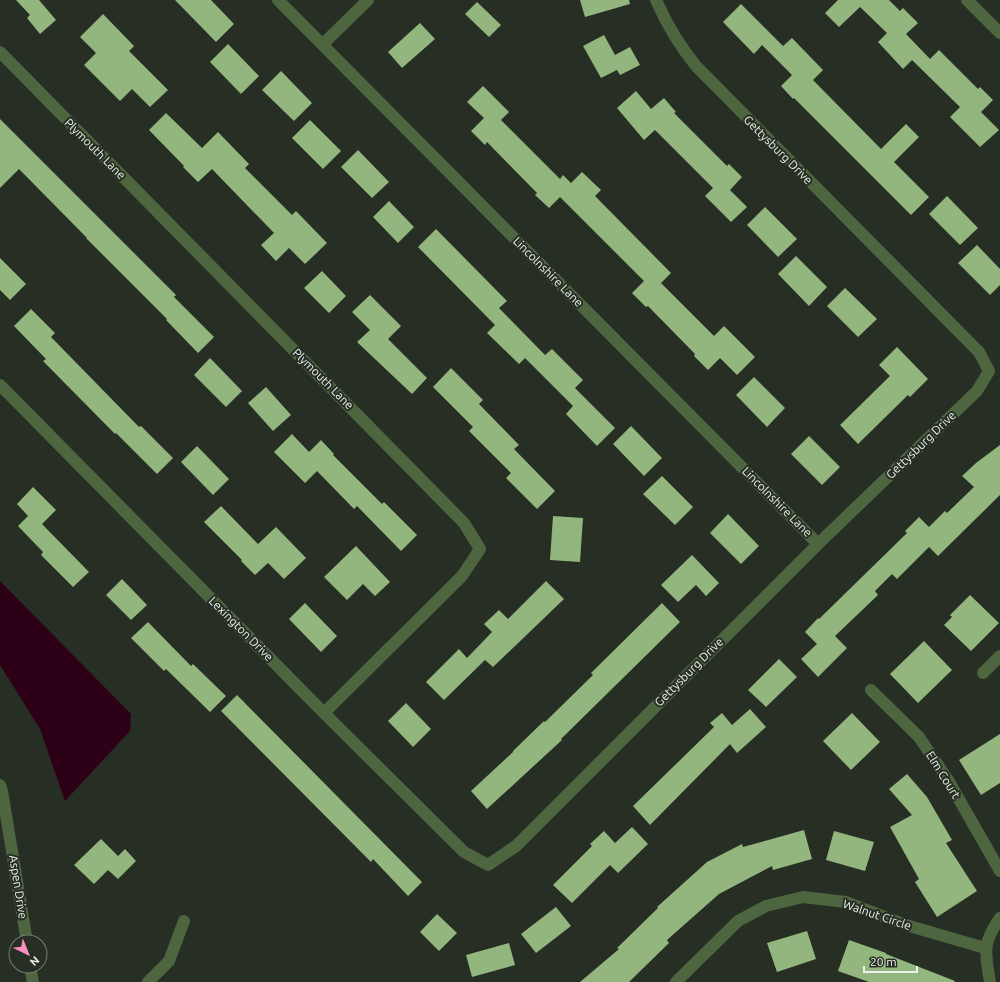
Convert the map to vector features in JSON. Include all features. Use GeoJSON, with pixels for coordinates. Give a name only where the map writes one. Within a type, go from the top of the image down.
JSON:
{"type":"FeatureCollection","features":[{"type":"Feature","properties":{"kind":"street","name":"Lincolnshire Lane"},"geometry":{"type":"LineString","coordinates":[[278,0],[818,544]]}},
{"type":"Feature","properties":{"kind":"street"},"geometry":{"type":"LineString","coordinates":[[322,44],[368,0]]}},
{"type":"Feature","properties":{"kind":"street","name":"Gettysburg Drive"},"geometry":{"type":"LineString","coordinates":[[488,865],[516,846],[818,544],[977,391],[989,371],[979,352],[696,66],[679,44],[665,20],[656,0]]}},
{"type":"Feature","properties":{"kind":"street"},"geometry":{"type":"LineString","coordinates":[[967,0],[1000,32]]}},
{"type":"Feature","properties":{"kind":"street","name":"Plymouth Lane"},"geometry":{"type":"LineString","coordinates":[[0,52],[464,522],[480,549],[462,576],[324,713]]}},
{"type":"Feature","properties":{"kind":"street","name":"Lexington Drive"},"geometry":{"type":"LineString","coordinates":[[0,385],[324,713],[464,852],[488,865]]}},
{"type":"Feature","properties":{"kind":"street"},"geometry":{"type":"LineString","coordinates":[[983,673],[1000,656]]}},
{"type":"Feature","properties":{"kind":"street","name":"Elm Court"},"geometry":{"type":"LineString","coordinates":[[871,690],[919,737],[948,780],[1000,871]]}},
{"type":"Feature","properties":{"kind":"street","name":"Aspen Drive"},"geometry":{"type":"LineString","coordinates":[[0,785],[26,934]]}},
{"type":"Feature","properties":{"kind":"street","name":"Walnut Circle"},"geometry":{"type":"LineString","coordinates":[[676,982],[738,921],[766,906],[803,897],[846,902],[906,925],[985,948]]}},
{"type":"Feature","properties":{"kind":"street"},"geometry":{"type":"LineString","coordinates":[[990,982],[985,948],[992,929],[1000,918]]}},
{"type":"Feature","properties":{"kind":"street"},"geometry":{"type":"LineString","coordinates":[[148,982],[169,961],[184,921]]}},
{"type":"Feature","properties":{"kind":"shaded area"},"geometry":{"type":"Polygon","coordinates":[[[0,581],[131,714],[130,731],[65,801],[40,729],[0,665],[0,581]]]}},
{"type":"Feature","properties":{"kind":"building"},"geometry":{"type":"Polygon","coordinates":[[[16,0],[39,0],[56,20],[40,34],[27,18],[30,15],[16,0]]]}},
{"type":"Feature","properties":{"kind":"building"},"geometry":{"type":"Polygon","coordinates":[[[175,0],[211,0],[234,24],[216,42],[175,0]]]}},
{"type":"Feature","properties":{"kind":"building"},"geometry":{"type":"Polygon","coordinates":[[[580,0],[629,0],[630,4],[585,17],[580,0]]]}},
{"type":"Feature","properties":{"kind":"building"},"geometry":{"type":"Polygon","coordinates":[[[838,0],[889,0],[900,11],[903,8],[918,23],[906,34],[930,59],[939,50],[978,89],[980,87],[993,100],[981,112],[999,130],[980,147],[950,117],[960,107],[912,60],[903,69],[878,42],[887,33],[860,7],[839,27],[825,13],[838,0]]]}},
{"type":"Feature","properties":{"kind":"building"},"geometry":{"type":"Polygon","coordinates":[[[477,2],[501,25],[489,37],[465,14],[477,2]]]}},
{"type":"Feature","properties":{"kind":"building"},"geometry":{"type":"Polygon","coordinates":[[[741,4],[783,46],[792,38],[823,70],[813,80],[881,149],[906,124],[919,137],[894,162],[929,197],[911,215],[781,86],[792,75],[762,45],[754,54],[723,22],[741,4]]]}},
{"type":"Feature","properties":{"kind":"building"},"geometry":{"type":"Polygon","coordinates":[[[103,14],[134,46],[129,51],[168,90],[150,107],[132,89],[120,101],[84,65],[96,53],[80,37],[103,14]]]}},
{"type":"Feature","properties":{"kind":"building"},"geometry":{"type":"Polygon","coordinates":[[[420,23],[435,39],[402,68],[388,52],[420,23]]]}},
{"type":"Feature","properties":{"kind":"building"},"geometry":{"type":"Polygon","coordinates":[[[604,35],[615,55],[630,47],[640,65],[620,75],[617,70],[601,78],[583,46],[604,35]]]}},
{"type":"Feature","properties":{"kind":"building"},"geometry":{"type":"Polygon","coordinates":[[[228,44],[259,76],[241,94],[210,62],[228,44]]]}},
{"type":"Feature","properties":{"kind":"building"},"geometry":{"type":"Polygon","coordinates":[[[281,71],[312,103],[294,121],[262,90],[281,71]]]}},
{"type":"Feature","properties":{"kind":"building"},"geometry":{"type":"Polygon","coordinates":[[[483,86],[509,112],[501,120],[560,179],[563,175],[571,183],[582,172],[601,190],[595,196],[671,273],[661,283],[714,336],[724,326],[755,357],[737,375],[720,358],[708,370],[694,356],[695,354],[648,306],[646,307],[632,293],[644,281],[560,197],[549,208],[535,195],[537,193],[487,142],[485,145],[471,131],[484,118],[467,102],[483,86]]]}},
{"type":"Feature","properties":{"kind":"building"},"geometry":{"type":"Polygon","coordinates":[[[636,91],[651,109],[664,98],[676,112],[674,113],[727,166],[729,164],[742,177],[730,190],[747,207],[731,222],[705,196],[713,188],[655,130],[644,140],[617,108],[636,91]]]}},
{"type":"Feature","properties":{"kind":"building"},"geometry":{"type":"Polygon","coordinates":[[[166,113],[202,148],[218,132],[249,164],[245,168],[292,215],[296,211],[327,243],[305,264],[289,248],[276,261],[261,245],[274,233],[212,169],[198,182],[149,130],[166,113]]]}},
{"type":"Feature","properties":{"kind":"building"},"geometry":{"type":"Polygon","coordinates":[[[0,119],[176,295],[174,297],[214,337],[198,353],[166,320],[167,319],[19,169],[0,188],[0,119]]]}},
{"type":"Feature","properties":{"kind":"building"},"geometry":{"type":"Polygon","coordinates":[[[310,120],[341,151],[323,169],[292,138],[310,120]]]}},
{"type":"Feature","properties":{"kind":"building"},"geometry":{"type":"Polygon","coordinates":[[[358,150],[389,182],[372,198],[341,167],[358,150]]]}},
{"type":"Feature","properties":{"kind":"building"},"geometry":{"type":"Polygon","coordinates":[[[947,196],[978,228],[960,245],[929,214],[947,196]]]}},
{"type":"Feature","properties":{"kind":"building"},"geometry":{"type":"Polygon","coordinates":[[[389,201],[414,227],[398,243],[373,217],[389,201]]]}},
{"type":"Feature","properties":{"kind":"building"},"geometry":{"type":"Polygon","coordinates":[[[765,207],[797,239],[778,257],[747,225],[765,207]]]}},
{"type":"Feature","properties":{"kind":"building"},"geometry":{"type":"Polygon","coordinates":[[[436,229],[507,301],[499,308],[545,355],[552,349],[583,380],[575,388],[615,428],[597,446],[566,414],[573,406],[525,358],[519,364],[487,333],[495,325],[418,247],[436,229]]]}},
{"type":"Feature","properties":{"kind":"building"},"geometry":{"type":"Polygon","coordinates":[[[977,245],[1000,269],[1000,285],[990,295],[958,263],[977,245]]]}},
{"type":"Feature","properties":{"kind":"building"},"geometry":{"type":"Polygon","coordinates":[[[796,256],[827,287],[809,306],[778,274],[796,256]]]}},
{"type":"Feature","properties":{"kind":"building"},"geometry":{"type":"Polygon","coordinates":[[[0,258],[26,284],[10,300],[0,290],[0,258]]]}},
{"type":"Feature","properties":{"kind":"building"},"geometry":{"type":"Polygon","coordinates":[[[322,271],[346,296],[329,313],[304,288],[322,271]]]}},
{"type":"Feature","properties":{"kind":"building"},"geometry":{"type":"Polygon","coordinates":[[[845,288],[877,319],[858,337],[827,306],[845,288]]]}},
{"type":"Feature","properties":{"kind":"building"},"geometry":{"type":"Polygon","coordinates":[[[370,295],[401,326],[388,339],[427,378],[412,394],[357,342],[370,330],[352,312],[370,295]]]}},
{"type":"Feature","properties":{"kind":"building"},"geometry":{"type":"Polygon","coordinates":[[[31,309],[55,333],[51,337],[139,427],[141,426],[173,458],[157,474],[43,361],[46,359],[14,326],[31,309]]]}},
{"type":"Feature","properties":{"kind":"building"},"geometry":{"type":"Polygon","coordinates":[[[897,347],[928,379],[910,397],[908,395],[858,444],[840,425],[890,376],[879,365],[897,347]]]}},
{"type":"Feature","properties":{"kind":"building"},"geometry":{"type":"Polygon","coordinates":[[[210,358],[242,391],[226,407],[194,375],[210,358]]]}},
{"type":"Feature","properties":{"kind":"building"},"geometry":{"type":"Polygon","coordinates":[[[451,368],[483,400],[479,404],[519,445],[514,449],[555,491],[537,509],[506,478],[511,473],[469,431],[473,427],[433,387],[451,368]]]}},
{"type":"Feature","properties":{"kind":"building"},"geometry":{"type":"Polygon","coordinates":[[[754,377],[785,408],[767,427],[736,395],[754,377]]]}},
{"type":"Feature","properties":{"kind":"building"},"geometry":{"type":"Polygon","coordinates":[[[266,387],[291,415],[273,431],[248,403],[266,387]]]}},
{"type":"Feature","properties":{"kind":"building"},"geometry":{"type":"Polygon","coordinates":[[[631,426],[662,458],[644,476],[613,444],[631,426]]]}},
{"type":"Feature","properties":{"kind":"building"},"geometry":{"type":"Polygon","coordinates":[[[292,434],[309,452],[321,440],[334,454],[333,455],[382,504],[384,502],[417,535],[401,551],[357,506],[354,509],[317,471],[305,483],[274,452],[292,434]]]}},
{"type":"Feature","properties":{"kind":"building"},"geometry":{"type":"Polygon","coordinates":[[[809,436],[840,467],[822,485],[791,454],[809,436]]]}},
{"type":"Feature","properties":{"kind":"building"},"geometry":{"type":"Polygon","coordinates":[[[1000,445],[1000,495],[938,556],[929,547],[897,579],[892,574],[875,591],[878,595],[835,636],[847,648],[818,677],[801,659],[817,644],[805,632],[907,533],[905,531],[919,517],[929,527],[945,511],[947,513],[974,487],[962,476],[976,463],[1000,445]]]}},
{"type":"Feature","properties":{"kind":"building"},"geometry":{"type":"Polygon","coordinates":[[[197,446],[229,479],[213,495],[181,462],[197,446]]]}},
{"type":"Feature","properties":{"kind":"building"},"geometry":{"type":"Polygon","coordinates":[[[662,476],[693,507],[675,525],[643,494],[662,476]]]}},
{"type":"Feature","properties":{"kind":"building"},"geometry":{"type":"Polygon","coordinates":[[[33,487],[56,510],[42,524],[89,572],[73,587],[41,555],[43,552],[18,526],[28,516],[17,504],[33,487]]]}},
{"type":"Feature","properties":{"kind":"building"},"geometry":{"type":"Polygon","coordinates":[[[221,506],[258,544],[276,527],[306,558],[284,579],[268,563],[255,575],[204,522],[221,506]]]}},
{"type":"Feature","properties":{"kind":"building"},"geometry":{"type":"Polygon","coordinates":[[[728,514],[759,546],[741,564],[710,533],[728,514]]]}},
{"type":"Feature","properties":{"kind":"building"},"geometry":{"type":"Polygon","coordinates":[[[553,516],[583,518],[580,562],[550,560],[553,516]]]}},
{"type":"Feature","properties":{"kind":"building"},"geometry":{"type":"Polygon","coordinates":[[[356,546],[390,582],[375,596],[363,584],[347,600],[324,577],[356,546]]]}},
{"type":"Feature","properties":{"kind":"building"},"geometry":{"type":"Polygon","coordinates":[[[692,555],[719,583],[706,596],[696,585],[678,602],[661,585],[692,555]]]}},
{"type":"Feature","properties":{"kind":"building"},"geometry":{"type":"Polygon","coordinates":[[[122,579],[147,605],[131,620],[106,595],[122,579]]]}},
{"type":"Feature","properties":{"kind":"building"},"geometry":{"type":"Polygon","coordinates":[[[546,581],[564,599],[493,667],[485,660],[444,700],[426,682],[459,649],[467,658],[492,632],[484,624],[499,610],[508,619],[546,581]]]}},
{"type":"Feature","properties":{"kind":"building"},"geometry":{"type":"Polygon","coordinates":[[[970,595],[999,623],[971,651],[944,625],[952,617],[950,615],[970,595]]]}},
{"type":"Feature","properties":{"kind":"building"},"geometry":{"type":"Polygon","coordinates":[[[305,603],[337,636],[321,652],[289,619],[305,603]]]}},
{"type":"Feature","properties":{"kind":"building"},"geometry":{"type":"Polygon","coordinates":[[[662,603],[680,622],[561,739],[562,740],[487,809],[471,791],[593,675],[591,673],[662,603]]]}},
{"type":"Feature","properties":{"kind":"building"},"geometry":{"type":"Polygon","coordinates":[[[148,622],[191,666],[193,664],[226,696],[210,712],[166,669],[164,671],[131,638],[148,622]]]}},
{"type":"Feature","properties":{"kind":"building"},"geometry":{"type":"Polygon","coordinates":[[[924,641],[952,670],[918,703],[890,674],[924,641]]]}},
{"type":"Feature","properties":{"kind":"building"},"geometry":{"type":"Polygon","coordinates":[[[779,659],[797,677],[766,707],[748,690],[779,659]]]}},
{"type":"Feature","properties":{"kind":"building"},"geometry":{"type":"Polygon","coordinates":[[[237,695],[422,882],[408,896],[373,859],[371,862],[221,711],[237,695]]]}},
{"type":"Feature","properties":{"kind":"building"},"geometry":{"type":"Polygon","coordinates":[[[406,703],[431,729],[413,747],[388,721],[406,703]]]}},
{"type":"Feature","properties":{"kind":"building"},"geometry":{"type":"Polygon","coordinates":[[[750,709],[766,727],[737,753],[730,744],[650,825],[633,806],[714,727],[710,723],[722,713],[732,725],[750,709]]]}},
{"type":"Feature","properties":{"kind":"building"},"geometry":{"type":"Polygon","coordinates":[[[852,713],[880,742],[851,770],[823,741],[852,713]]]}},
{"type":"Feature","properties":{"kind":"building"},"geometry":{"type":"Polygon","coordinates":[[[1000,734],[1000,783],[981,795],[959,760],[1000,734]]]}},
{"type":"Feature","properties":{"kind":"building"},"geometry":{"type":"Polygon","coordinates":[[[907,774],[927,797],[952,840],[946,843],[977,891],[937,917],[915,882],[919,879],[890,827],[912,815],[889,789],[907,774]]]}},
{"type":"Feature","properties":{"kind":"building"},"geometry":{"type":"Polygon","coordinates":[[[632,827],[648,844],[618,873],[610,865],[572,903],[553,885],[592,846],[590,844],[604,831],[615,843],[632,827]]]}},
{"type":"Feature","properties":{"kind":"building"},"geometry":{"type":"Polygon","coordinates":[[[804,830],[812,859],[773,870],[772,866],[719,894],[667,940],[669,943],[629,982],[580,982],[619,949],[617,948],[658,908],[657,907],[707,862],[742,844],[743,847],[804,830]]]}},
{"type":"Feature","properties":{"kind":"building"},"geometry":{"type":"Polygon","coordinates":[[[834,831],[874,842],[865,871],[826,860],[834,831]]]}},
{"type":"Feature","properties":{"kind":"building"},"geometry":{"type":"Polygon","coordinates":[[[101,839],[118,856],[125,849],[136,861],[118,879],[108,870],[94,884],[74,865],[101,839]]]}},
{"type":"Feature","properties":{"kind":"building"},"geometry":{"type":"Polygon","coordinates":[[[556,907],[571,926],[536,953],[521,934],[556,907]]]}},
{"type":"Feature","properties":{"kind":"building"},"geometry":{"type":"Polygon","coordinates":[[[437,914],[457,933],[439,951],[420,932],[437,914]]]}},
{"type":"Feature","properties":{"kind":"building"},"geometry":{"type":"Polygon","coordinates":[[[807,931],[816,959],[777,972],[767,943],[807,931]]]}},
{"type":"Feature","properties":{"kind":"building"},"geometry":{"type":"Polygon","coordinates":[[[849,940],[886,953],[955,981],[869,982],[838,971],[849,940]]]}},
{"type":"Feature","properties":{"kind":"building"},"geometry":{"type":"Polygon","coordinates":[[[509,943],[515,965],[472,977],[466,955],[509,943]]]}}]}
